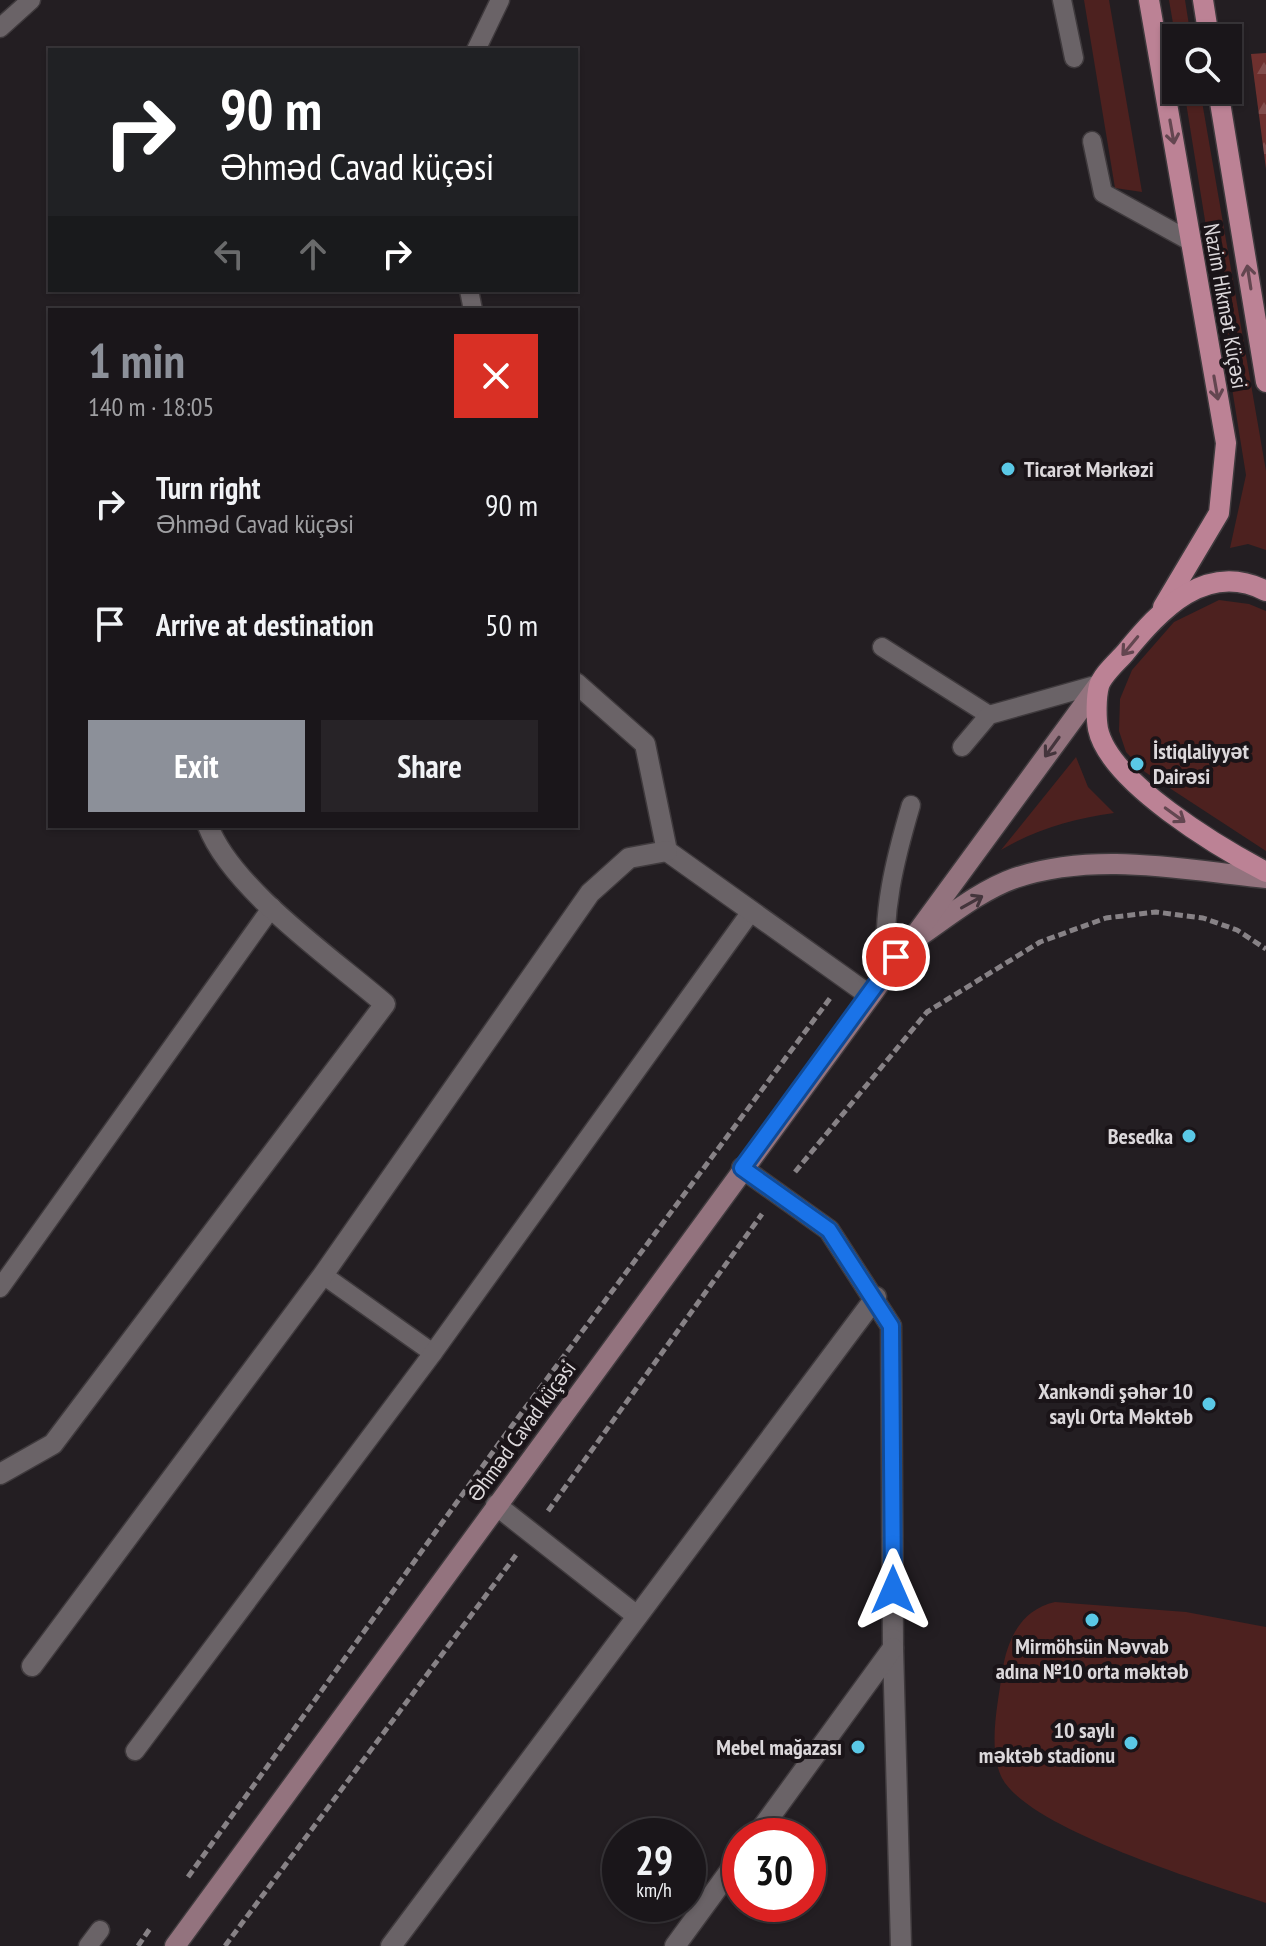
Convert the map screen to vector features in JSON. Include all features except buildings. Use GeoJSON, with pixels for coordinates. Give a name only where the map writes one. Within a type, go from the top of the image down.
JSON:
{"type":"FeatureCollection","features":[{"type":"Feature","properties":{"kind":"main road","name":"Nazim Hikmət Küçəsi"},"geometry":{"type":"LineString","coordinates":[[1149,0],[1226,443],[1219,513],[1163,607]]}},
{"type":"Feature","properties":{"kind":"main road"},"geometry":{"type":"LineString","coordinates":[[1203,0],[1207,24]]}},
{"type":"Feature","properties":{"kind":"main road","name":"Nazim Hikmət Küçəsi"},"geometry":{"type":"LineString","coordinates":[[1220,104],[1266,382]]}},
{"type":"Feature","properties":{"kind":"main road"},"geometry":{"type":"LineString","coordinates":[[1266,591],[1249,583],[1204,585],[1163,607],[1099,684],[1098,729],[1108,752],[1124,771],[1186,823],[1266,875]]}},
{"type":"Feature","properties":{"kind":"street","name":"Əhməd Cavad küçəsi"},"geometry":{"type":"LineString","coordinates":[[175,1946],[1099,684]]}},
{"type":"Feature","properties":{"kind":"street"},"geometry":{"type":"LineString","coordinates":[[578,685],[645,744],[667,851],[869,995]]}},
{"type":"Feature","properties":{"kind":"street"},"geometry":{"type":"LineString","coordinates":[[0,1474],[53,1444],[385,1004],[272,907],[214,842],[209,828]]}},
{"type":"Feature","properties":{"kind":"street"},"geometry":{"type":"LineString","coordinates":[[32,1666],[323,1275],[590,893],[629,858],[667,851]]}},
{"type":"Feature","properties":{"kind":"street"},"geometry":{"type":"LineString","coordinates":[[906,945],[1014,879],[1070,867],[1116,862],[1266,875]]}},
{"type":"Feature","properties":{"kind":"street"},"geometry":{"type":"LineString","coordinates":[[742,1168],[829,1230],[876,1297],[891,1326],[893,1648],[901,1946]]}},
{"type":"Feature","properties":{"kind":"street"},"geometry":{"type":"LineString","coordinates":[[391,1946],[876,1297]]}},
{"type":"Feature","properties":{"kind":"street"},"geometry":{"type":"LineString","coordinates":[[496,1505],[637,1616]]}},
{"type":"Feature","properties":{"kind":"street"},"geometry":{"type":"LineString","coordinates":[[769,1818],[893,1648]]}},
{"type":"Feature","properties":{"kind":"street"},"geometry":{"type":"LineString","coordinates":[[675,1946],[722,1882]]}},
{"type":"Feature","properties":{"kind":"lane"},"geometry":{"type":"LineString","coordinates":[[0,28],[31,0]]}},
{"type":"Feature","properties":{"kind":"lane"},"geometry":{"type":"LineString","coordinates":[[477,48],[500,0]]}},
{"type":"Feature","properties":{"kind":"lane"},"geometry":{"type":"LineString","coordinates":[[1062,0],[1074,58]]}},
{"type":"Feature","properties":{"kind":"lane"},"geometry":{"type":"LineString","coordinates":[[1092,141],[1103,193],[1190,241]]}},
{"type":"Feature","properties":{"kind":"lane"},"geometry":{"type":"LineString","coordinates":[[882,647],[989,715]]}},
{"type":"Feature","properties":{"kind":"lane"},"geometry":{"type":"LineString","coordinates":[[962,747],[989,715],[1099,684]]}},
{"type":"Feature","properties":{"kind":"lane"},"geometry":{"type":"LineString","coordinates":[[887,970],[884,942],[895,859],[911,805]]}},
{"type":"Feature","properties":{"kind":"lane"},"geometry":{"type":"LineString","coordinates":[[0,1288],[272,907]]}},
{"type":"Feature","properties":{"kind":"lane"},"geometry":{"type":"LineString","coordinates":[[135,1751],[433,1353],[750,913]]}},
{"type":"Feature","properties":{"kind":"lane"},"geometry":{"type":"LineString","coordinates":[[323,1275],[433,1353]]}},
{"type":"Feature","properties":{"kind":"lane"},"geometry":{"type":"LineString","coordinates":[[88,1946],[100,1930]]}},
{"type":"Feature","properties":{"kind":"path"},"geometry":{"type":"LineString","coordinates":[[225,1946],[532,1533],[778,1193],[927,1012],[1040,942],[1106,918],[1156,912],[1203,918],[1237,930],[1266,949]]}},
{"type":"Feature","properties":{"kind":"path"},"geometry":{"type":"LineString","coordinates":[[184,1882],[485,1463],[845,978]]}},
{"type":"Feature","properties":{"kind":"path"},"geometry":{"type":"LineString","coordinates":[[138,1946],[156,1921]]}},
{"type":"Feature","properties":{"kind":"shaded area"},"geometry":{"type":"Polygon","coordinates":[[[1084,0],[1109,0],[1142,192],[1115,188],[1084,0]]]}},
{"type":"Feature","properties":{"kind":"shaded area"},"geometry":{"type":"Polygon","coordinates":[[[1169,0],[1185,0],[1189,24],[1173,24],[1169,0]]]}},
{"type":"Feature","properties":{"kind":"shaded area"},"geometry":{"type":"Polygon","coordinates":[[[1186,104],[1202,104],[1266,471],[1266,550],[1248,544],[1230,548],[1246,475],[1186,104]]]}},
{"type":"Feature","properties":{"kind":"shaded area"},"geometry":{"type":"Polygon","coordinates":[[[1219,600],[1249,604],[1266,611],[1266,851],[1145,772],[1126,752],[1119,731],[1120,699],[1132,670],[1174,622],[1219,600]]]}},
{"type":"Feature","properties":{"kind":"shaded area"},"geometry":{"type":"Polygon","coordinates":[[[1076,757],[1088,787],[1114,813],[1055,826],[1001,850],[1076,757]]]}},
{"type":"Feature","properties":{"kind":"shaded area","name":"10 saylı məktəb stadionu"},"geometry":{"type":"Polygon","coordinates":[[[1055,1602],[1186,1612],[1266,1627],[1266,1903],[1164,1868],[1080,1834],[1017,1796],[1001,1776],[995,1752],[995,1725],[1007,1649],[1024,1619],[1055,1602]]]}},
{"type":"Feature","properties":{"kind":"green space"},"geometry":{"type":"Polygon","coordinates":[[[1266,53],[1266,169],[1251,54],[1266,53]]]}},
{"type":"Feature","properties":{"kind":"place","name":"Ticarət Mərkəzi"},"geometry":{"type":"Point","coordinates":[1008,469]}},
{"type":"Feature","properties":{"kind":"place","name":"İstiqlaliyyət Dairəsi"},"geometry":{"type":"Point","coordinates":[1137,764]}},
{"type":"Feature","properties":{"kind":"place","name":"Besedka"},"geometry":{"type":"Point","coordinates":[1189,1136]}},
{"type":"Feature","properties":{"kind":"place","name":"Xankəndi şəhər 10 saylı Orta Məktəb"},"geometry":{"type":"Point","coordinates":[1209,1404]}},
{"type":"Feature","properties":{"kind":"place","name":"Mirmöhsün Nəvvab adına №10 orta məktəb"},"geometry":{"type":"Point","coordinates":[1092,1620]}},
{"type":"Feature","properties":{"kind":"place","name":"10 saylı məktəb stadionu"},"geometry":{"type":"Point","coordinates":[1131,1743]}},
{"type":"Feature","properties":{"kind":"place","name":"Mebel mağazası"},"geometry":{"type":"Point","coordinates":[858,1747]}},
{"type":"Feature","properties":{"kind":"route"},"geometry":{"type":"LineString","coordinates":[[893,1590],[891,1326],[876,1297],[829,1230],[742,1168],[896,957]]}}]}
